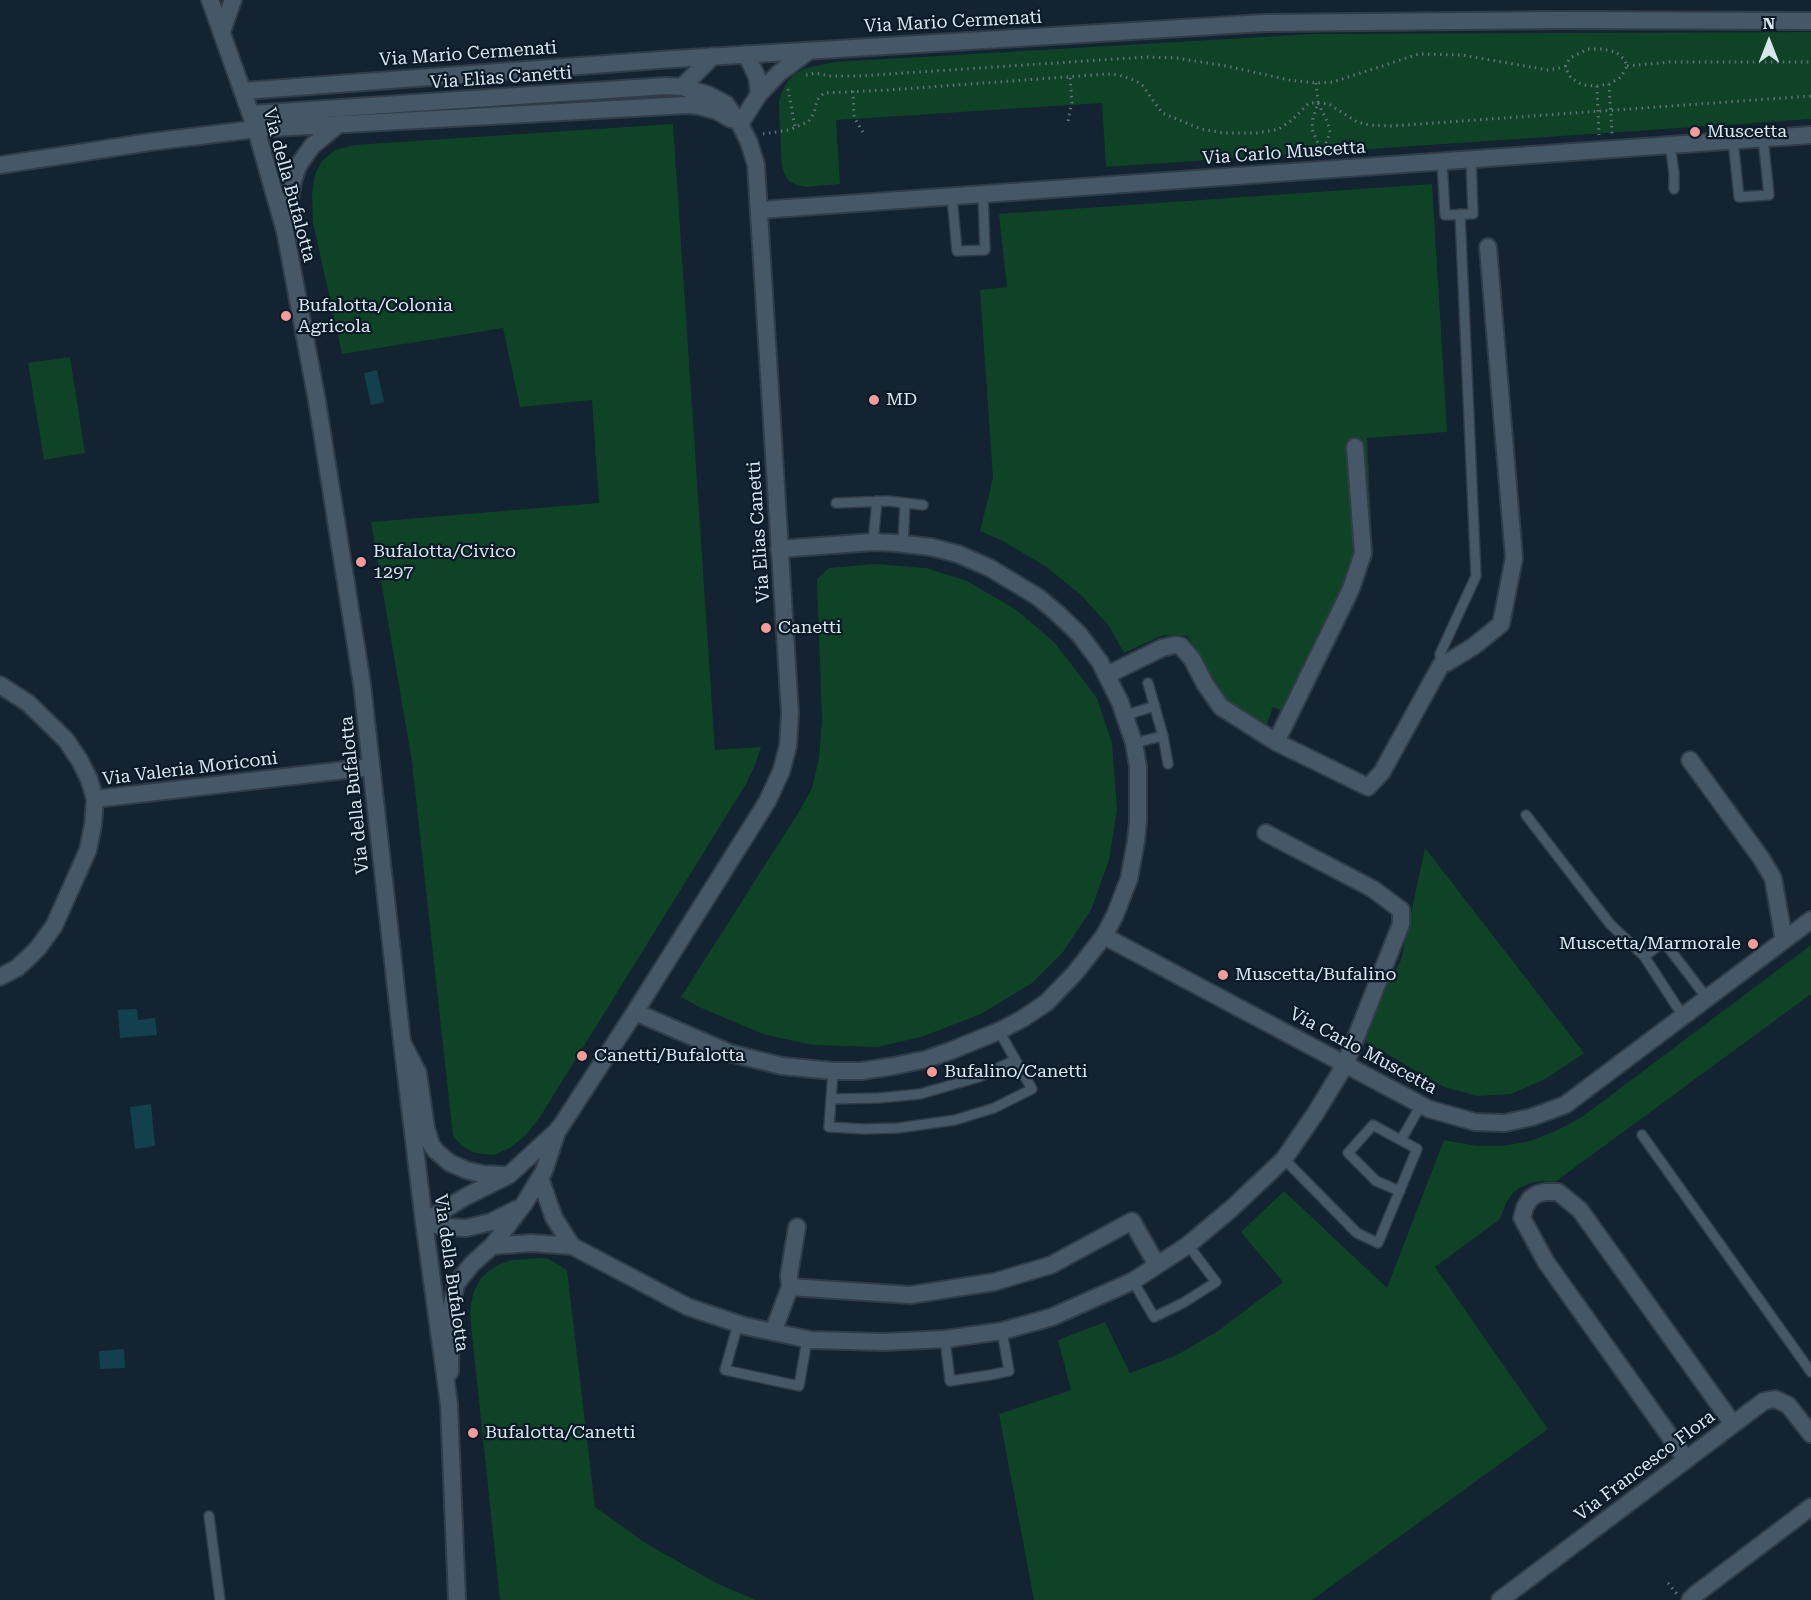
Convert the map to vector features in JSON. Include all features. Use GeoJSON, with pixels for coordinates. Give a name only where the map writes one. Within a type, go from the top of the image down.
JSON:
{"type":"FeatureCollection","features":[{"type":"Feature","properties":{"kind":"street","name":"Via della Bufalotta"},"geometry":{"type":"LineString","coordinates":[[210,0],[253,121],[285,231],[317,401],[362,684],[423,1222],[449,1404],[457,1600]]}},
{"type":"Feature","properties":{"kind":"street"},"geometry":{"type":"LineString","coordinates":[[222,31],[233,0]]}},
{"type":"Feature","properties":{"kind":"street","name":"Via Mario Cermenati"},"geometry":{"type":"LineString","coordinates":[[243,91],[713,56],[1264,23],[1558,20],[1811,21]]}},
{"type":"Feature","properties":{"kind":"street"},"geometry":{"type":"LineString","coordinates":[[743,130],[759,94],[779,73],[810,50]]}},
{"type":"Feature","properties":{"kind":"street"},"geometry":{"type":"LineString","coordinates":[[746,54],[757,77],[759,94]]}},
{"type":"Feature","properties":{"kind":"street"},"geometry":{"type":"LineString","coordinates":[[682,87],[713,56]]}},
{"type":"Feature","properties":{"kind":"street","name":"Via Elias Canetti"},"geometry":{"type":"LineString","coordinates":[[253,121],[542,94],[666,86],[682,87],[709,95],[726,104],[752,149],[756,165],[760,210],[790,723],[788,746],[781,772],[767,802],[559,1129]]}},
{"type":"Feature","properties":{"kind":"street"},"geometry":{"type":"LineString","coordinates":[[542,94],[544,113]]}},
{"type":"Feature","properties":{"kind":"street","name":"Via Elias Canetti"},"geometry":{"type":"LineString","coordinates":[[253,121],[339,124],[699,106],[717,111],[743,130]]}},
{"type":"Feature","properties":{"kind":"street"},"geometry":{"type":"LineString","coordinates":[[0,165],[150,142],[253,121]]}},
{"type":"Feature","properties":{"kind":"street"},"geometry":{"type":"LineString","coordinates":[[285,231],[298,166],[312,146],[339,124]]}},
{"type":"Feature","properties":{"kind":"street","name":"Via Carlo Muscetta"},"geometry":{"type":"LineString","coordinates":[[760,210],[1811,135]]}},
{"type":"Feature","properties":{"kind":"street"},"geometry":{"type":"LineString","coordinates":[[1107,675],[1162,648],[1181,646],[1192,659],[1205,684],[1221,707],[1276,742],[1368,787],[1382,772],[1441,665],[1474,646],[1501,624],[1514,558],[1488,247]]}},
{"type":"Feature","properties":{"kind":"street"},"geometry":{"type":"LineString","coordinates":[[1276,742],[1351,589],[1363,553],[1355,447]]}},
{"type":"Feature","properties":{"kind":"street"},"geometry":{"type":"LineString","coordinates":[[635,1012],[742,1057],[783,1066],[833,1071],[874,1069],[916,1061],[950,1052],[999,1031],[1023,1019],[1053,996],[1075,974],[1104,936],[1127,886],[1136,841],[1139,788],[1134,743],[1125,715],[1107,675],[1088,646],[1069,624],[1051,607],[1014,581],[980,563],[931,547],[873,542],[779,549]]}},
{"type":"Feature","properties":{"kind":"street","name":"Via Valeria Moriconi"},"geometry":{"type":"LineString","coordinates":[[0,685],[28,703],[66,740],[89,779],[95,799],[371,767]]}},
{"type":"Feature","properties":{"kind":"street"},"geometry":{"type":"LineString","coordinates":[[1690,760],[1773,878],[1784,940]]}},
{"type":"Feature","properties":{"kind":"street"},"geometry":{"type":"LineString","coordinates":[[0,977],[28,958],[54,926],[88,850],[95,799]]}},
{"type":"Feature","properties":{"kind":"street"},"geometry":{"type":"LineString","coordinates":[[492,1246],[531,1243],[572,1246],[688,1307],[738,1324],[807,1340],[884,1342],[945,1339],[1002,1331],[1052,1317],[1132,1281],[1188,1245],[1231,1209],[1284,1159],[1345,1065],[1401,924],[1401,910],[1373,889],[1266,833]]}},
{"type":"Feature","properties":{"kind":"street","name":"Via Carlo Muscetta"},"geometry":{"type":"LineString","coordinates":[[1104,936],[1429,1109],[1475,1122],[1505,1123],[1532,1117],[1565,1105],[1811,920]]}},
{"type":"Feature","properties":{"kind":"street"},"geometry":{"type":"LineString","coordinates":[[402,1041],[418,1073],[426,1128],[431,1144],[450,1163],[466,1170],[482,1174],[509,1175]]}},
{"type":"Feature","properties":{"kind":"street"},"geometry":{"type":"LineString","coordinates":[[423,1222],[509,1175],[559,1129]]}},
{"type":"Feature","properties":{"kind":"street"},"geometry":{"type":"LineString","coordinates":[[449,1404],[451,1309],[454,1290],[465,1271],[492,1246],[524,1204],[548,1162],[559,1129]]}},
{"type":"Feature","properties":{"kind":"street"},"geometry":{"type":"LineString","coordinates":[[540,1178],[554,1218],[572,1246]]}},
{"type":"Feature","properties":{"kind":"street"},"geometry":{"type":"LineString","coordinates":[[1686,1459],[1546,1262],[1522,1218],[1530,1199],[1545,1192],[1558,1192],[1580,1210],[1733,1424]]}},
{"type":"Feature","properties":{"kind":"street"},"geometry":{"type":"LineString","coordinates":[[423,1222],[444,1227],[466,1228],[492,1222],[524,1204]]}},
{"type":"Feature","properties":{"kind":"street"},"geometry":{"type":"LineString","coordinates":[[790,1287],[910,1295],[994,1281],[1051,1265],[1132,1221],[1157,1265]]}},
{"type":"Feature","properties":{"kind":"street"},"geometry":{"type":"LineString","coordinates":[[773,1332],[790,1287],[789,1275],[797,1227]]}},
{"type":"Feature","properties":{"kind":"street","name":"Via Francesco Flora"},"geometry":{"type":"LineString","coordinates":[[1500,1600],[1764,1401],[1776,1399],[1788,1405],[1811,1434]]}},
{"type":"Feature","properties":{"kind":"street"},"geometry":{"type":"LineString","coordinates":[[1690,1600],[1696,1593],[1811,1507]]}},
{"type":"Feature","properties":{"kind":"lane"},"geometry":{"type":"LineString","coordinates":[[1733,140],[1739,197],[1769,195],[1763,138]]}},
{"type":"Feature","properties":{"kind":"lane"},"geometry":{"type":"LineString","coordinates":[[1670,145],[1674,189]]}},
{"type":"Feature","properties":{"kind":"lane"},"geometry":{"type":"LineString","coordinates":[[1442,161],[1444,215],[1473,214],[1471,159]]}},
{"type":"Feature","properties":{"kind":"lane"},"geometry":{"type":"LineString","coordinates":[[952,197],[957,251],[985,250],[983,194]]}},
{"type":"Feature","properties":{"kind":"lane"},"geometry":{"type":"LineString","coordinates":[[1441,665],[1440,654],[1476,576],[1460,214]]}},
{"type":"Feature","properties":{"kind":"lane"},"geometry":{"type":"LineString","coordinates":[[873,542],[877,501]]}},
{"type":"Feature","properties":{"kind":"lane"},"geometry":{"type":"LineString","coordinates":[[836,503],[877,501],[923,505]]}},
{"type":"Feature","properties":{"kind":"lane"},"geometry":{"type":"LineString","coordinates":[[903,544],[905,503]]}},
{"type":"Feature","properties":{"kind":"lane"},"geometry":{"type":"LineString","coordinates":[[1148,682],[1168,764]]}},
{"type":"Feature","properties":{"kind":"lane"},"geometry":{"type":"LineString","coordinates":[[1125,715],[1155,706]]}},
{"type":"Feature","properties":{"kind":"lane"},"geometry":{"type":"LineString","coordinates":[[1134,743],[1163,736]]}},
{"type":"Feature","properties":{"kind":"lane"},"geometry":{"type":"LineString","coordinates":[[1526,815],[1610,924],[1644,956],[1683,1016]]}},
{"type":"Feature","properties":{"kind":"lane"},"geometry":{"type":"LineString","coordinates":[[1644,956],[1664,942],[1707,998]]}},
{"type":"Feature","properties":{"kind":"lane"},"geometry":{"type":"LineString","coordinates":[[833,1071],[829,1128],[898,1128],[955,1120],[994,1108],[1032,1089],[999,1031]]}},
{"type":"Feature","properties":{"kind":"lane"},"geometry":{"type":"LineString","coordinates":[[831,1099],[859,1100],[920,1094],[979,1077],[1016,1060]]}},
{"type":"Feature","properties":{"kind":"lane"},"geometry":{"type":"LineString","coordinates":[[1401,1140],[1421,1105]]}},
{"type":"Feature","properties":{"kind":"lane"},"geometry":{"type":"LineString","coordinates":[[1284,1159],[1357,1233],[1378,1243],[1400,1191],[1417,1149],[1373,1125],[1348,1153],[1376,1181],[1400,1191]]}},
{"type":"Feature","properties":{"kind":"lane"},"geometry":{"type":"LineString","coordinates":[[1642,1136],[1811,1372]]}},
{"type":"Feature","properties":{"kind":"lane"},"geometry":{"type":"LineString","coordinates":[[1132,1281],[1154,1317],[1183,1304],[1216,1281],[1188,1245]]}},
{"type":"Feature","properties":{"kind":"lane"},"geometry":{"type":"LineString","coordinates":[[738,1324],[725,1370],[799,1386],[807,1340]]}},
{"type":"Feature","properties":{"kind":"lane"},"geometry":{"type":"LineString","coordinates":[[945,1339],[950,1381],[990,1376],[1009,1371],[1002,1331]]}},
{"type":"Feature","properties":{"kind":"lane"},"geometry":{"type":"LineString","coordinates":[[209,1516],[220,1600]]}},
{"type":"Feature","properties":{"kind":"path"},"geometry":{"type":"LineString","coordinates":[[1588,49],[1616,52],[1624,58],[1627,66],[1622,77],[1609,84],[1597,86],[1583,85],[1570,78],[1565,67],[1570,58],[1588,49]]}},
{"type":"Feature","properties":{"kind":"path"},"geometry":{"type":"LineString","coordinates":[[802,75],[815,73],[830,76],[858,76],[1146,57],[1177,58],[1289,80],[1316,83],[1334,82],[1419,54],[1462,55],[1548,70],[1565,67]]}},
{"type":"Feature","properties":{"kind":"path"},"geometry":{"type":"LineString","coordinates":[[1627,66],[1670,62],[1811,62]]}},
{"type":"Feature","properties":{"kind":"path"},"geometry":{"type":"LineString","coordinates":[[743,130],[789,130],[808,122],[814,113],[817,99],[824,93],[1107,74],[1119,75],[1136,81],[1143,86],[1162,113],[1201,129],[1224,133],[1257,133],[1279,129],[1309,103],[1329,104],[1357,122],[1392,126],[1811,96]]}},
{"type":"Feature","properties":{"kind":"path"},"geometry":{"type":"LineString","coordinates":[[1068,121],[1072,102],[1071,77]]}},
{"type":"Feature","properties":{"kind":"path"},"geometry":{"type":"LineString","coordinates":[[792,82],[787,90],[795,127]]}},
{"type":"Feature","properties":{"kind":"path"},"geometry":{"type":"LineString","coordinates":[[1316,83],[1318,103],[1330,132],[1322,150]]}},
{"type":"Feature","properties":{"kind":"path"},"geometry":{"type":"LineString","coordinates":[[1606,149],[1611,110],[1609,84]]}},
{"type":"Feature","properties":{"kind":"path"},"geometry":{"type":"LineString","coordinates":[[1597,86],[1598,111],[1606,149]]}},
{"type":"Feature","properties":{"kind":"path"},"geometry":{"type":"LineString","coordinates":[[853,91],[854,117],[864,134]]}},
{"type":"Feature","properties":{"kind":"path"},"geometry":{"type":"LineString","coordinates":[[1318,103],[1312,129],[1322,150],[1324,170]]}},
{"type":"Feature","properties":{"kind":"green space"},"geometry":{"type":"Polygon","coordinates":[[[1811,32],[1811,119],[1106,167],[1102,103],[836,120],[840,184],[806,187],[797,185],[789,181],[782,166],[779,101],[782,92],[795,74],[806,68],[835,62],[1313,34],[1811,32]]]}},
{"type":"Feature","properties":{"kind":"green space"},"geometry":{"type":"Polygon","coordinates":[[[673,124],[715,750],[761,747],[746,784],[540,1117],[526,1135],[510,1148],[493,1155],[475,1153],[462,1146],[453,1136],[412,762],[371,522],[599,503],[592,400],[520,407],[503,328],[342,354],[313,222],[312,195],[315,174],[322,161],[335,150],[354,145],[673,124]]]}},
{"type":"Feature","properties":{"kind":"green space"},"geometry":{"type":"Polygon","coordinates":[[[1432,184],[1447,432],[1367,438],[1373,558],[1293,715],[1273,707],[1264,732],[1217,702],[1188,636],[1163,635],[1124,653],[1109,626],[1081,595],[1045,566],[1003,541],[980,531],[993,478],[980,290],[1007,287],[999,214],[1432,184]]]}},
{"type":"Feature","properties":{"kind":"green space"},"geometry":{"type":"Polygon","coordinates":[[[70,357],[85,453],[44,460],[28,363],[70,357]]]}},
{"type":"Feature","properties":{"kind":"green space"},"geometry":{"type":"Polygon","coordinates":[[[875,564],[926,568],[967,581],[1015,609],[1055,643],[1097,698],[1112,743],[1117,810],[1109,860],[1091,910],[1063,952],[1032,983],[981,1014],[921,1037],[877,1047],[812,1045],[763,1034],[681,997],[812,788],[819,758],[822,720],[817,579],[829,568],[875,564]]]}},
{"type":"Feature","properties":{"kind":"green space"},"geometry":{"type":"Polygon","coordinates":[[[1425,848],[1584,1053],[1545,1079],[1511,1094],[1477,1096],[1444,1087],[1358,1037],[1401,960],[1425,848]]]}},
{"type":"Feature","properties":{"kind":"green space"},"geometry":{"type":"Polygon","coordinates":[[[1811,945],[1811,994],[1555,1182],[1531,1183],[1519,1188],[1506,1203],[1500,1219],[1435,1267],[1548,1429],[1312,1600],[1034,1600],[999,1414],[1071,1390],[1058,1340],[1105,1322],[1130,1373],[1175,1356],[1218,1331],[1283,1282],[1241,1232],[1284,1191],[1387,1288],[1444,1140],[1477,1146],[1502,1146],[1530,1141],[1556,1131],[1582,1117],[1811,945]]]}},
{"type":"Feature","properties":{"kind":"green space"},"geometry":{"type":"Polygon","coordinates":[[[549,1259],[567,1270],[595,1507],[647,1544],[718,1584],[756,1600],[500,1600],[470,1315],[471,1303],[481,1278],[490,1270],[512,1260],[549,1259]]]}},
{"type":"Feature","properties":{"kind":"water"},"geometry":{"type":"Polygon","coordinates":[[[377,370],[384,402],[371,405],[364,373],[377,370]]]}},
{"type":"Feature","properties":{"kind":"water"},"geometry":{"type":"Polygon","coordinates":[[[137,1009],[138,1020],[155,1018],[157,1035],[120,1038],[118,1010],[137,1009]]]}},
{"type":"Feature","properties":{"kind":"water"},"geometry":{"type":"Polygon","coordinates":[[[151,1104],[155,1146],[135,1149],[130,1107],[151,1104]]]}},
{"type":"Feature","properties":{"kind":"water"},"geometry":{"type":"Polygon","coordinates":[[[124,1349],[125,1368],[100,1369],[99,1351],[124,1349]]]}},
{"type":"Feature","properties":{"kind":"place","name":"Muscetta"},"geometry":{"type":"Point","coordinates":[1695,132]}},
{"type":"Feature","properties":{"kind":"place","name":"Bufalotta/Colonia Agricola"},"geometry":{"type":"Point","coordinates":[286,316]}},
{"type":"Feature","properties":{"kind":"place","name":"MD"},"geometry":{"type":"Point","coordinates":[874,400]}},
{"type":"Feature","properties":{"kind":"place","name":"Bufalotta/Civico 1297"},"geometry":{"type":"Point","coordinates":[361,562]}},
{"type":"Feature","properties":{"kind":"place","name":"Canetti"},"geometry":{"type":"Point","coordinates":[766,628]}},
{"type":"Feature","properties":{"kind":"place","name":"Muscetta/Marmorale"},"geometry":{"type":"Point","coordinates":[1753,944]}},
{"type":"Feature","properties":{"kind":"place","name":"Muscetta/Bufalino"},"geometry":{"type":"Point","coordinates":[1223,975]}},
{"type":"Feature","properties":{"kind":"place","name":"Canetti/Bufalotta"},"geometry":{"type":"Point","coordinates":[582,1056]}},
{"type":"Feature","properties":{"kind":"place","name":"Bufalino/Canetti"},"geometry":{"type":"Point","coordinates":[932,1072]}},
{"type":"Feature","properties":{"kind":"place","name":"Bufalotta/Canetti"},"geometry":{"type":"Point","coordinates":[473,1433]}}]}
